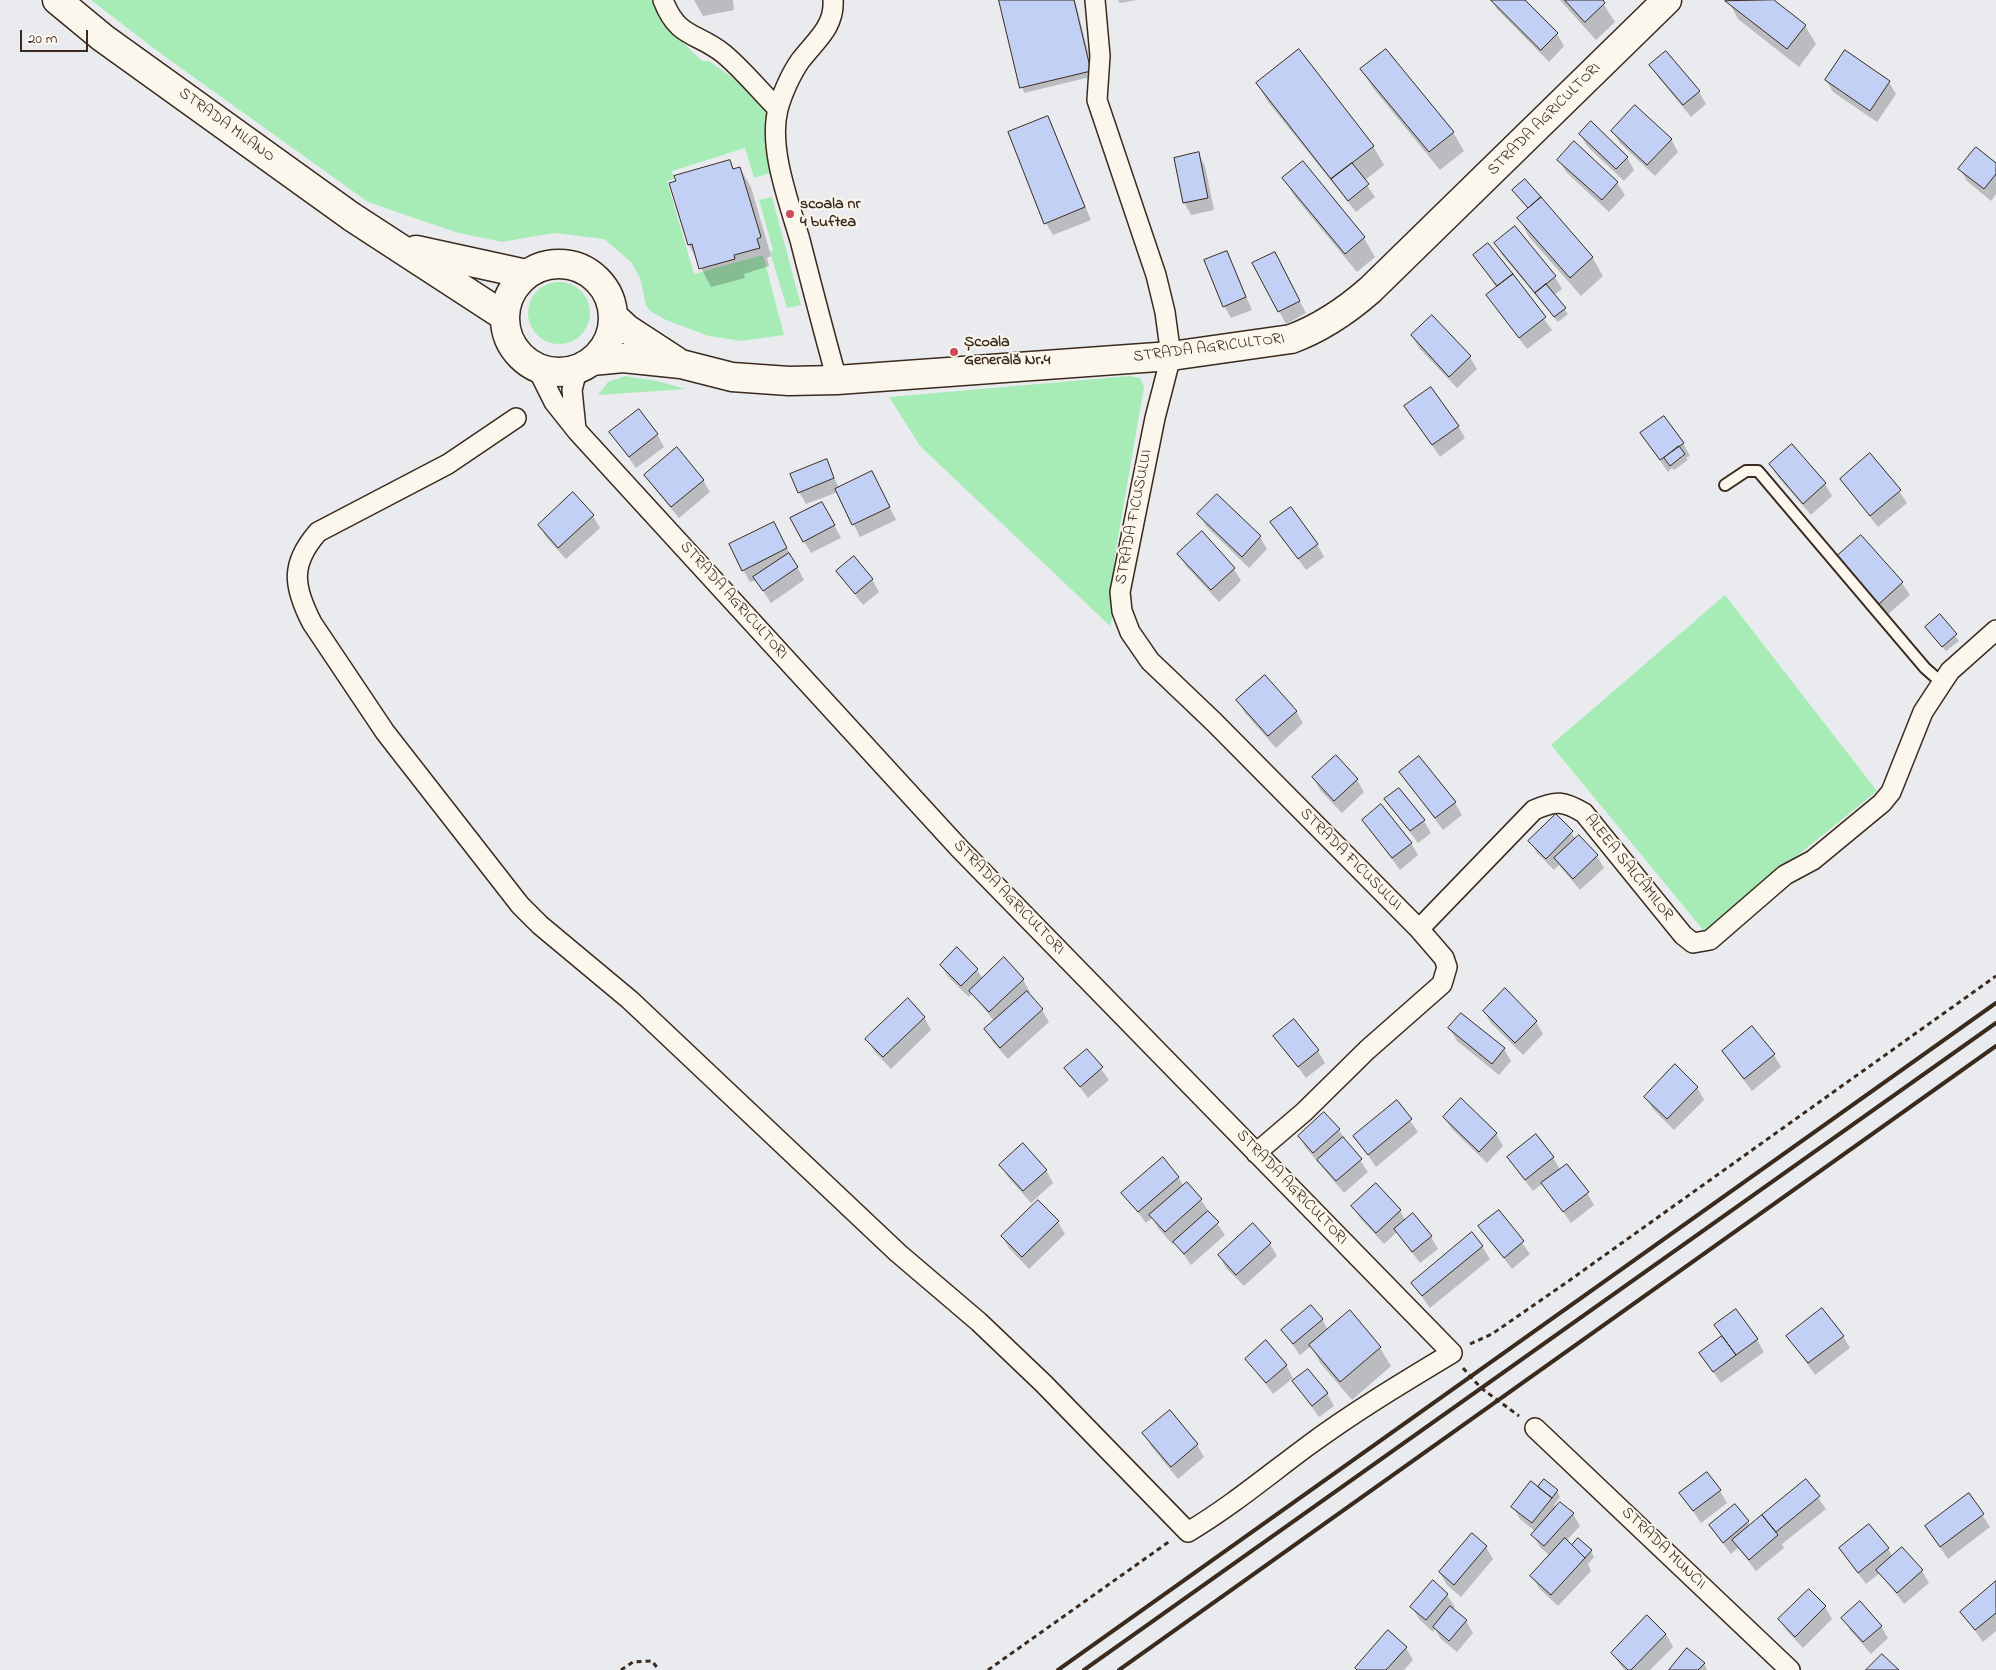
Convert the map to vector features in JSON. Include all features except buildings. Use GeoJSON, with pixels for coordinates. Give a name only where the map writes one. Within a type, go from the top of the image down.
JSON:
{"type":"FeatureCollection","features":[{"type":"Feature","properties":{"kind":"main road","name":"STRADA MILANO"},"geometry":{"type":"LineString","coordinates":[[57,0],[103,38],[255,148],[352,216],[504,316]]}},
{"type":"Feature","properties":{"kind":"main road","name":"STRADA AGRICULTORI"},"geometry":{"type":"LineString","coordinates":[[584,366],[623,358],[681,364],[732,377],[789,381],[837,380],[1171,356],[1291,339],[1309,333],[1354,304],[1445,219],[1667,0]]}},
{"type":"Feature","properties":{"kind":"main road","name":"STRADA MILANO"},"geometry":{"type":"LineString","coordinates":[[400,246],[526,274]]}},
{"type":"Feature","properties":{"kind":"main road"},"geometry":{"type":"LineString","coordinates":[[556,263],[572,265],[587,271],[599,281],[608,294],[614,317],[609,340],[584,366],[557,373],[537,368],[524,360],[513,347],[506,332],[504,316],[507,300],[514,286],[526,274],[540,267],[556,263]]}},
{"type":"Feature","properties":{"kind":"main road","name":"STRADA AGRICULTORI"},"geometry":{"type":"LineString","coordinates":[[614,317],[634,334],[681,364]]}},
{"type":"Feature","properties":{"kind":"street"},"geometry":{"type":"LineString","coordinates":[[663,0],[669,16],[686,33],[723,54],[778,109]]}},
{"type":"Feature","properties":{"kind":"street"},"geometry":{"type":"LineString","coordinates":[[833,0],[834,11],[831,24],[799,63],[778,109],[775,131],[782,171],[837,380]]}},
{"type":"Feature","properties":{"kind":"street","name":"STRADA FICUSULUI"},"geometry":{"type":"LineString","coordinates":[[1095,0],[1100,56],[1097,100],[1156,275],[1165,312],[1171,356],[1155,418],[1120,592],[1122,611],[1130,632],[1150,661],[1214,722],[1418,929]]}},
{"type":"Feature","properties":{"kind":"street"},"geometry":{"type":"LineString","coordinates":[[577,431],[572,390],[584,366]]}},
{"type":"Feature","properties":{"kind":"street","name":"STRADA AGRICULTORI"},"geometry":{"type":"LineString","coordinates":[[537,368],[554,402],[577,431],[952,841],[1452,1353]]}},
{"type":"Feature","properties":{"kind":"street"},"geometry":{"type":"LineString","coordinates":[[516,418],[448,464],[318,532],[307,545],[299,560],[296,576],[303,606],[312,623],[384,732],[520,905],[540,925],[630,1000],[898,1253],[979,1322],[1044,1384],[1188,1532],[1248,1493],[1306,1448],[1373,1401],[1452,1353]]}},
{"type":"Feature","properties":{"kind":"street","name":"ALEEA SALCÂMILOR"},"geometry":{"type":"LineString","coordinates":[[1418,929],[1534,810],[1550,802],[1568,804],[1584,813],[1684,935],[1694,943],[1710,940],[1785,875],[1813,860],[1882,804],[1891,792],[1924,712],[1942,683],[1950,671],[1996,630]]}},
{"type":"Feature","properties":{"kind":"street"},"geometry":{"type":"LineString","coordinates":[[1256,1153],[1304,1112],[1367,1050],[1442,984],[1447,967],[1444,958],[1418,929]]}},
{"type":"Feature","properties":{"kind":"street","name":"STRADA MUNCII"},"geometry":{"type":"LineString","coordinates":[[1535,1428],[1790,1670]]}},
{"type":"Feature","properties":{"kind":"lane"},"geometry":{"type":"LineString","coordinates":[[1725,485],[1746,471],[1758,471],[1925,668],[1942,683]]}},
{"type":"Feature","properties":{"kind":"path"},"geometry":{"type":"LineString","coordinates":[[1535,1428],[1481,1388],[1470,1378],[1452,1353],[1492,1334],[1523,1314],[1996,976]]}},
{"type":"Feature","properties":{"kind":"path"},"geometry":{"type":"LineString","coordinates":[[988,1670],[1135,1568],[1159,1547],[1188,1532]]}},
{"type":"Feature","properties":{"kind":"path"},"geometry":{"type":"LineString","coordinates":[[621,1670],[633,1662],[652,1661],[659,1670]]}},
{"type":"Feature","properties":{"kind":"green space"},"geometry":{"type":"Polygon","coordinates":[[[91,0],[658,0],[670,30],[702,61],[709,61],[761,98],[766,109],[770,173],[754,178],[745,148],[672,171],[674,179],[667,181],[694,274],[763,255],[784,335],[741,341],[709,336],[666,320],[650,311],[646,305],[640,278],[631,262],[604,239],[554,233],[502,242],[455,232],[368,202],[160,53],[91,0]]]}},
{"type":"Feature","properties":{"kind":"green space"},"geometry":{"type":"Polygon","coordinates":[[[772,197],[801,305],[787,308],[770,252],[773,250],[759,200],[772,197]]]}},
{"type":"Feature","properties":{"kind":"green space"},"geometry":{"type":"Polygon","coordinates":[[[553,282],[565,282],[581,291],[588,301],[590,313],[588,325],[581,335],[565,344],[553,344],[542,339],[533,330],[528,319],[528,307],[533,296],[542,287],[553,282]]]}},
{"type":"Feature","properties":{"kind":"green space"},"geometry":{"type":"Polygon","coordinates":[[[625,376],[657,381],[686,389],[598,395],[608,382],[625,376]]]}},
{"type":"Feature","properties":{"kind":"green space"},"geometry":{"type":"Polygon","coordinates":[[[1130,376],[1140,378],[1144,387],[1114,561],[1113,615],[1110,626],[920,446],[889,397],[1130,376]]]}},
{"type":"Feature","properties":{"kind":"green space"},"geometry":{"type":"Polygon","coordinates":[[[1725,595],[1877,791],[1704,931],[1551,745],[1725,595]]]}},
{"type":"Feature","properties":{"kind":"railway"},"geometry":{"type":"LineString","coordinates":[[1058,1670],[1996,1003]]}},
{"type":"Feature","properties":{"kind":"railway"},"geometry":{"type":"LineString","coordinates":[[1084,1670],[1996,1023]]}},
{"type":"Feature","properties":{"kind":"railway"},"geometry":{"type":"LineString","coordinates":[[1119,1670],[1996,1046]]}},
{"type":"Feature","properties":{"kind":"place","name":"scoala nr 4 buftea"},"geometry":{"type":"Point","coordinates":[790,214]}},
{"type":"Feature","properties":{"kind":"place","name":"Școala Generală Nr.4"},"geometry":{"type":"Point","coordinates":[954,352]}}]}
